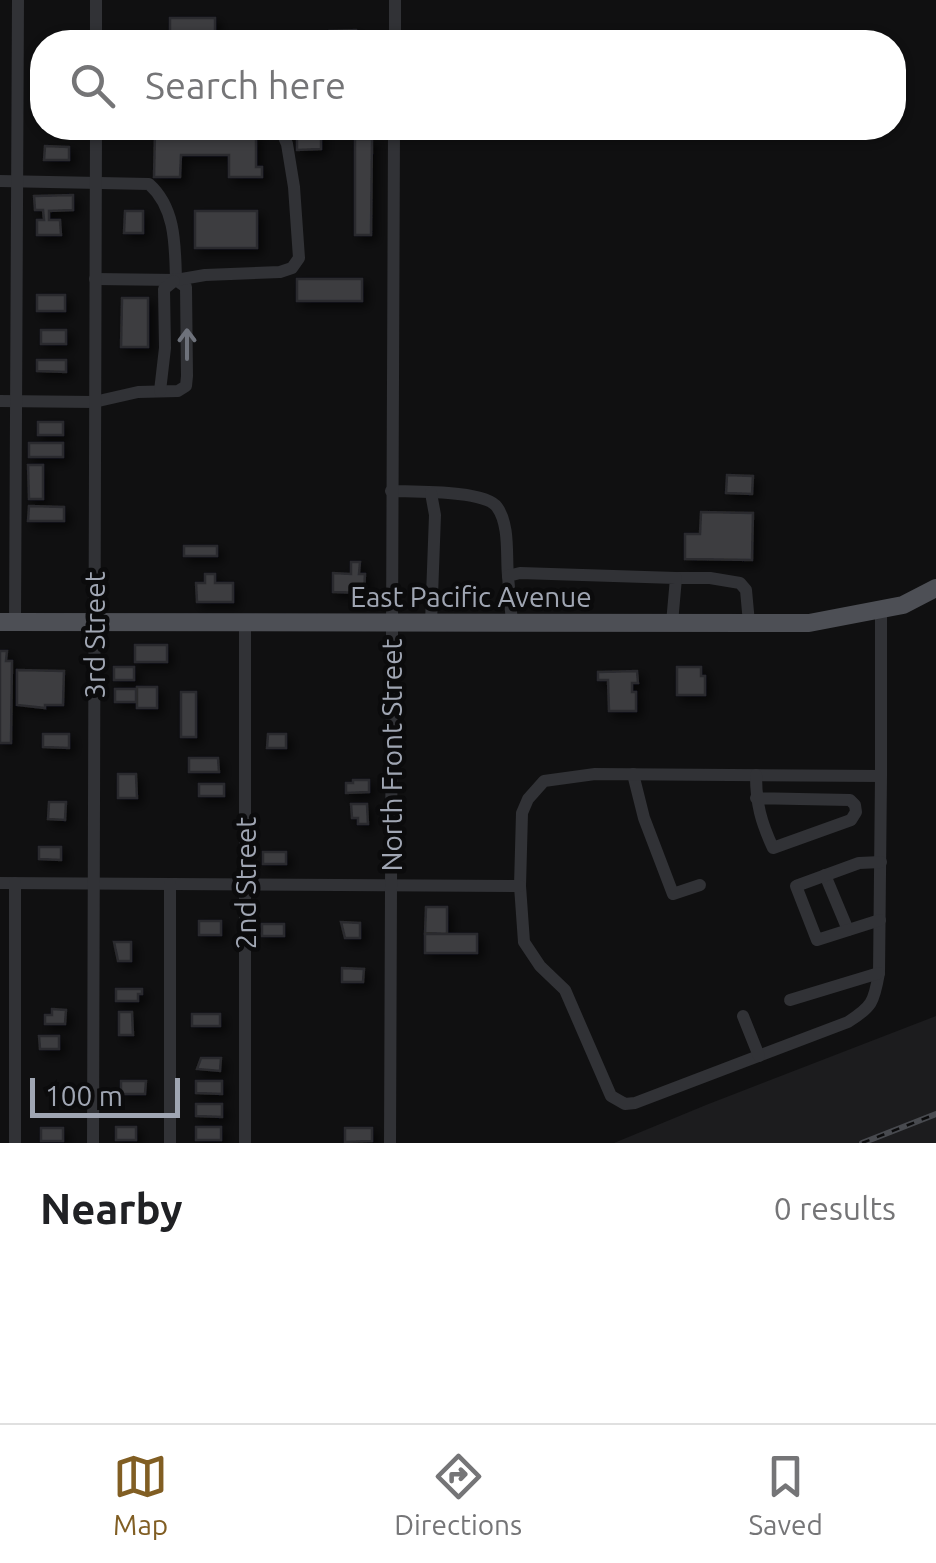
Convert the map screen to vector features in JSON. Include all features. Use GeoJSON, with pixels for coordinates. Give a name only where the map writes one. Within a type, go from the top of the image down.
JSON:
{"type":"FeatureCollection","features":[{"type":"Feature","properties":{"kind":"main road","name":"East Pacific Avenue"},"geometry":{"type":"LineString","coordinates":[[8,622],[809,623],[902,605],[936,588]]}},
{"type":"Feature","properties":{"kind":"street"},"geometry":{"type":"LineString","coordinates":[[8,622],[7,401],[17,181],[18,0]]}},
{"type":"Feature","properties":{"kind":"street"},"geometry":{"type":"LineString","coordinates":[[96,0],[96,30]]}},
{"type":"Feature","properties":{"kind":"street"},"geometry":{"type":"LineString","coordinates":[[394,30],[395,0]]}},
{"type":"Feature","properties":{"kind":"street","name":"3rd Street"},"geometry":{"type":"LineString","coordinates":[[94,1143],[96,140]]}},
{"type":"Feature","properties":{"kind":"street"},"geometry":{"type":"LineString","coordinates":[[95,279],[176,280],[292,268],[299,258],[286,140]]}},
{"type":"Feature","properties":{"kind":"street","name":"North Front Street"},"geometry":{"type":"LineString","coordinates":[[390,1143],[394,140]]}},
{"type":"Feature","properties":{"kind":"street"},"geometry":{"type":"LineString","coordinates":[[0,181],[150,184],[174,230],[176,280]]}},
{"type":"Feature","properties":{"kind":"street"},"geometry":{"type":"LineString","coordinates":[[7,401],[94,402],[160,390],[178,391],[186,386],[186,287],[176,280]]}},
{"type":"Feature","properties":{"kind":"street"},"geometry":{"type":"LineString","coordinates":[[160,390],[165,348],[164,289],[176,280]]}},
{"type":"Feature","properties":{"kind":"street"},"geometry":{"type":"LineString","coordinates":[[391,492],[485,499],[497,506],[504,526],[512,623]]}},
{"type":"Feature","properties":{"kind":"street"},"geometry":{"type":"LineString","coordinates":[[430,493],[435,516],[431,623]]}},
{"type":"Feature","properties":{"kind":"street"},"geometry":{"type":"LineString","coordinates":[[508,576],[578,574],[740,582],[746,590],[749,623]]}},
{"type":"Feature","properties":{"kind":"street"},"geometry":{"type":"LineString","coordinates":[[672,623],[676,578]]}},
{"type":"Feature","properties":{"kind":"street"},"geometry":{"type":"LineString","coordinates":[[880,776],[596,774],[544,781],[528,798],[522,813],[520,886],[524,942],[540,966],[565,990],[612,1096],[624,1104],[636,1103],[848,1022],[866,1011],[875,999],[882,862],[881,610]]}},
{"type":"Feature","properties":{"kind":"street","name":"2nd Street"},"geometry":{"type":"LineString","coordinates":[[245,623],[245,1143]]}},
{"type":"Feature","properties":{"kind":"street"},"geometry":{"type":"LineString","coordinates":[[632,774],[673,894],[700,885]]}},
{"type":"Feature","properties":{"kind":"street"},"geometry":{"type":"LineString","coordinates":[[756,775],[756,798],[757,814],[773,848],[851,820],[856,812],[850,800],[756,798]]}},
{"type":"Feature","properties":{"kind":"street"},"geometry":{"type":"LineString","coordinates":[[880,920],[817,940],[796,886],[859,863],[882,862]]}},
{"type":"Feature","properties":{"kind":"street"},"geometry":{"type":"LineString","coordinates":[[825,874],[848,930]]}},
{"type":"Feature","properties":{"kind":"street"},"geometry":{"type":"LineString","coordinates":[[15,1143],[8,883],[520,886]]}},
{"type":"Feature","properties":{"kind":"street"},"geometry":{"type":"LineString","coordinates":[[170,884],[170,1143]]}},
{"type":"Feature","properties":{"kind":"street"},"geometry":{"type":"LineString","coordinates":[[790,1000],[878,974]]}},
{"type":"Feature","properties":{"kind":"street"},"geometry":{"type":"LineString","coordinates":[[742,1016],[759,1056]]}},
{"type":"Feature","properties":{"kind":"shaded area"},"geometry":{"type":"Polygon","coordinates":[[[936,1016],[936,1143],[614,1143],[706,1105],[936,1016]]]}},
{"type":"Feature","properties":{"kind":"building"},"geometry":{"type":"Polygon","coordinates":[[[170,18],[215,18],[215,30],[170,30],[170,18]]]}},
{"type":"Feature","properties":{"kind":"building"},"geometry":{"type":"Polygon","coordinates":[[[155,140],[256,140],[256,167],[262,167],[262,177],[229,177],[229,155],[181,155],[180,177],[154,177],[155,140]]]}},
{"type":"Feature","properties":{"kind":"building"},"geometry":{"type":"Polygon","coordinates":[[[297,140],[321,140],[321,149],[297,150],[297,140]]]}},
{"type":"Feature","properties":{"kind":"building"},"geometry":{"type":"Polygon","coordinates":[[[355,140],[372,140],[371,235],[355,235],[355,140]]]}},
{"type":"Feature","properties":{"kind":"building"},"geometry":{"type":"Polygon","coordinates":[[[45,146],[69,147],[69,160],[44,160],[45,146]]]}},
{"type":"Feature","properties":{"kind":"building"},"geometry":{"type":"Polygon","coordinates":[[[73,195],[73,210],[49,211],[49,220],[60,220],[61,235],[37,235],[37,220],[44,220],[43,210],[35,210],[34,196],[73,195]]]}},
{"type":"Feature","properties":{"kind":"building"},"geometry":{"type":"Polygon","coordinates":[[[125,211],[143,211],[143,233],[124,233],[125,211]]]}},
{"type":"Feature","properties":{"kind":"building"},"geometry":{"type":"Polygon","coordinates":[[[195,211],[257,211],[257,248],[195,248],[195,211]]]}},
{"type":"Feature","properties":{"kind":"building"},"geometry":{"type":"Polygon","coordinates":[[[297,279],[362,279],[362,301],[297,301],[297,279]]]}},
{"type":"Feature","properties":{"kind":"building"},"geometry":{"type":"Polygon","coordinates":[[[37,295],[65,295],[65,311],[37,311],[37,295]]]}},
{"type":"Feature","properties":{"kind":"building"},"geometry":{"type":"Polygon","coordinates":[[[122,298],[148,298],[148,347],[121,347],[122,298]]]}},
{"type":"Feature","properties":{"kind":"building"},"geometry":{"type":"Polygon","coordinates":[[[41,330],[66,330],[66,344],[41,344],[41,330]]]}},
{"type":"Feature","properties":{"kind":"building"},"geometry":{"type":"Polygon","coordinates":[[[37,360],[66,360],[66,372],[37,371],[37,360]]]}},
{"type":"Feature","properties":{"kind":"building"},"geometry":{"type":"Polygon","coordinates":[[[38,422],[63,422],[63,435],[38,435],[38,422]]]}},
{"type":"Feature","properties":{"kind":"building"},"geometry":{"type":"Polygon","coordinates":[[[29,443],[63,443],[63,457],[29,457],[29,443]]]}},
{"type":"Feature","properties":{"kind":"building"},"geometry":{"type":"Polygon","coordinates":[[[28,465],[43,465],[43,499],[29,499],[28,465]]]}},
{"type":"Feature","properties":{"kind":"building"},"geometry":{"type":"Polygon","coordinates":[[[727,475],[753,476],[752,494],[726,493],[727,475]]]}},
{"type":"Feature","properties":{"kind":"building"},"geometry":{"type":"Polygon","coordinates":[[[29,506],[64,507],[64,521],[28,521],[29,506]]]}},
{"type":"Feature","properties":{"kind":"building"},"geometry":{"type":"Polygon","coordinates":[[[701,512],[753,513],[752,560],[685,559],[685,534],[700,534],[701,512]]]}},
{"type":"Feature","properties":{"kind":"building"},"geometry":{"type":"Polygon","coordinates":[[[184,546],[217,546],[217,556],[184,556],[184,546]]]}},
{"type":"Feature","properties":{"kind":"building"},"geometry":{"type":"Polygon","coordinates":[[[351,562],[360,562],[359,574],[365,574],[364,593],[333,592],[333,573],[351,574],[351,562]]]}},
{"type":"Feature","properties":{"kind":"building"},"geometry":{"type":"Polygon","coordinates":[[[205,574],[215,574],[215,583],[233,583],[233,602],[197,602],[196,583],[205,583],[205,574]]]}},
{"type":"Feature","properties":{"kind":"building"},"geometry":{"type":"Polygon","coordinates":[[[135,645],[167,645],[167,662],[135,662],[135,645]]]}},
{"type":"Feature","properties":{"kind":"building"},"geometry":{"type":"Polygon","coordinates":[[[0,651],[7,651],[6,661],[12,661],[11,743],[0,743],[0,651]]]}},
{"type":"Feature","properties":{"kind":"building"},"geometry":{"type":"Polygon","coordinates":[[[114,667],[134,667],[134,680],[114,680],[114,667]]]}},
{"type":"Feature","properties":{"kind":"building"},"geometry":{"type":"Polygon","coordinates":[[[677,667],[701,667],[705,695],[677,695],[677,667]]]}},
{"type":"Feature","properties":{"kind":"building"},"geometry":{"type":"Polygon","coordinates":[[[17,670],[64,671],[63,705],[17,705],[17,670]]]}},
{"type":"Feature","properties":{"kind":"building"},"geometry":{"type":"Polygon","coordinates":[[[637,671],[638,683],[632,683],[636,711],[609,711],[608,680],[598,680],[598,672],[637,671]]]}},
{"type":"Feature","properties":{"kind":"building"},"geometry":{"type":"Polygon","coordinates":[[[137,687],[157,687],[157,708],[137,708],[137,687]]]}},
{"type":"Feature","properties":{"kind":"building"},"geometry":{"type":"Polygon","coordinates":[[[115,689],[136,689],[136,702],[115,702],[115,689]]]}},
{"type":"Feature","properties":{"kind":"building"},"geometry":{"type":"Polygon","coordinates":[[[181,692],[196,692],[196,737],[181,737],[181,692]]]}},
{"type":"Feature","properties":{"kind":"building"},"geometry":{"type":"Polygon","coordinates":[[[43,734],[69,734],[69,748],[43,747],[43,734]]]}},
{"type":"Feature","properties":{"kind":"building"},"geometry":{"type":"Polygon","coordinates":[[[268,734],[286,734],[286,748],[267,748],[268,734]]]}},
{"type":"Feature","properties":{"kind":"building"},"geometry":{"type":"Polygon","coordinates":[[[189,758],[218,758],[219,772],[189,772],[189,758]]]}},
{"type":"Feature","properties":{"kind":"building"},"geometry":{"type":"Polygon","coordinates":[[[118,774],[136,774],[137,798],[118,798],[118,774]]]}},
{"type":"Feature","properties":{"kind":"building"},"geometry":{"type":"Polygon","coordinates":[[[369,780],[369,792],[346,793],[346,783],[369,780]]]}},
{"type":"Feature","properties":{"kind":"building"},"geometry":{"type":"Polygon","coordinates":[[[199,784],[224,784],[224,796],[199,796],[199,784]]]}},
{"type":"Feature","properties":{"kind":"building"},"geometry":{"type":"Polygon","coordinates":[[[49,802],[66,802],[65,820],[48,819],[49,802]]]}},
{"type":"Feature","properties":{"kind":"building"},"geometry":{"type":"Polygon","coordinates":[[[351,804],[367,804],[368,824],[358,824],[358,818],[352,818],[351,804]]]}},
{"type":"Feature","properties":{"kind":"building"},"geometry":{"type":"Polygon","coordinates":[[[39,847],[61,847],[61,860],[39,859],[39,847]]]}},
{"type":"Feature","properties":{"kind":"building"},"geometry":{"type":"Polygon","coordinates":[[[263,852],[286,852],[286,864],[263,864],[263,852]]]}},
{"type":"Feature","properties":{"kind":"building"},"geometry":{"type":"Polygon","coordinates":[[[426,907],[447,907],[447,934],[425,933],[426,907]]]}},
{"type":"Feature","properties":{"kind":"building"},"geometry":{"type":"Polygon","coordinates":[[[199,921],[221,921],[221,935],[199,935],[199,921]]]}},
{"type":"Feature","properties":{"kind":"building"},"geometry":{"type":"Polygon","coordinates":[[[341,922],[360,923],[360,938],[345,938],[341,922]]]}},
{"type":"Feature","properties":{"kind":"building"},"geometry":{"type":"Polygon","coordinates":[[[262,924],[284,924],[284,936],[262,936],[262,924]]]}},
{"type":"Feature","properties":{"kind":"building"},"geometry":{"type":"Polygon","coordinates":[[[425,934],[477,934],[477,953],[425,953],[425,934]]]}},
{"type":"Feature","properties":{"kind":"building"},"geometry":{"type":"Polygon","coordinates":[[[114,942],[131,942],[131,961],[118,961],[114,942]]]}},
{"type":"Feature","properties":{"kind":"building"},"geometry":{"type":"Polygon","coordinates":[[[342,968],[364,969],[363,982],[342,982],[342,968]]]}},
{"type":"Feature","properties":{"kind":"building"},"geometry":{"type":"Polygon","coordinates":[[[116,989],[142,989],[142,994],[138,994],[138,1001],[116,1001],[116,989]]]}},
{"type":"Feature","properties":{"kind":"building"},"geometry":{"type":"Polygon","coordinates":[[[52,1009],[66,1010],[65,1024],[45,1024],[45,1015],[52,1015],[52,1009]]]}},
{"type":"Feature","properties":{"kind":"building"},"geometry":{"type":"Polygon","coordinates":[[[119,1012],[132,1012],[133,1035],[119,1035],[119,1012]]]}},
{"type":"Feature","properties":{"kind":"building"},"geometry":{"type":"Polygon","coordinates":[[[192,1014],[220,1014],[220,1026],[192,1026],[192,1014]]]}},
{"type":"Feature","properties":{"kind":"building"},"geometry":{"type":"Polygon","coordinates":[[[39,1036],[59,1036],[59,1049],[40,1049],[39,1036]]]}},
{"type":"Feature","properties":{"kind":"building"},"geometry":{"type":"Polygon","coordinates":[[[201,1058],[221,1058],[220,1071],[197,1069],[201,1058]]]}},
{"type":"Feature","properties":{"kind":"building"},"geometry":{"type":"Polygon","coordinates":[[[121,1081],[146,1081],[145,1094],[121,1094],[121,1081]]]}},
{"type":"Feature","properties":{"kind":"building"},"geometry":{"type":"Polygon","coordinates":[[[196,1081],[222,1081],[222,1094],[196,1093],[196,1081]]]}},
{"type":"Feature","properties":{"kind":"building"},"geometry":{"type":"Polygon","coordinates":[[[196,1104],[222,1104],[222,1117],[196,1116],[196,1104]]]}},
{"type":"Feature","properties":{"kind":"building"},"geometry":{"type":"Polygon","coordinates":[[[116,1127],[136,1127],[136,1140],[116,1140],[116,1127]]]}},
{"type":"Feature","properties":{"kind":"building"},"geometry":{"type":"Polygon","coordinates":[[[196,1127],[221,1127],[221,1140],[196,1140],[196,1127]]]}},
{"type":"Feature","properties":{"kind":"building"},"geometry":{"type":"Polygon","coordinates":[[[41,1128],[63,1128],[63,1141],[41,1141],[41,1128]]]}},
{"type":"Feature","properties":{"kind":"building"},"geometry":{"type":"Polygon","coordinates":[[[345,1128],[372,1128],[372,1141],[345,1142],[345,1128]]]}},
{"type":"Feature","properties":{"kind":"railway"},"geometry":{"type":"LineString","coordinates":[[862,1143],[936,1114]]}}]}
